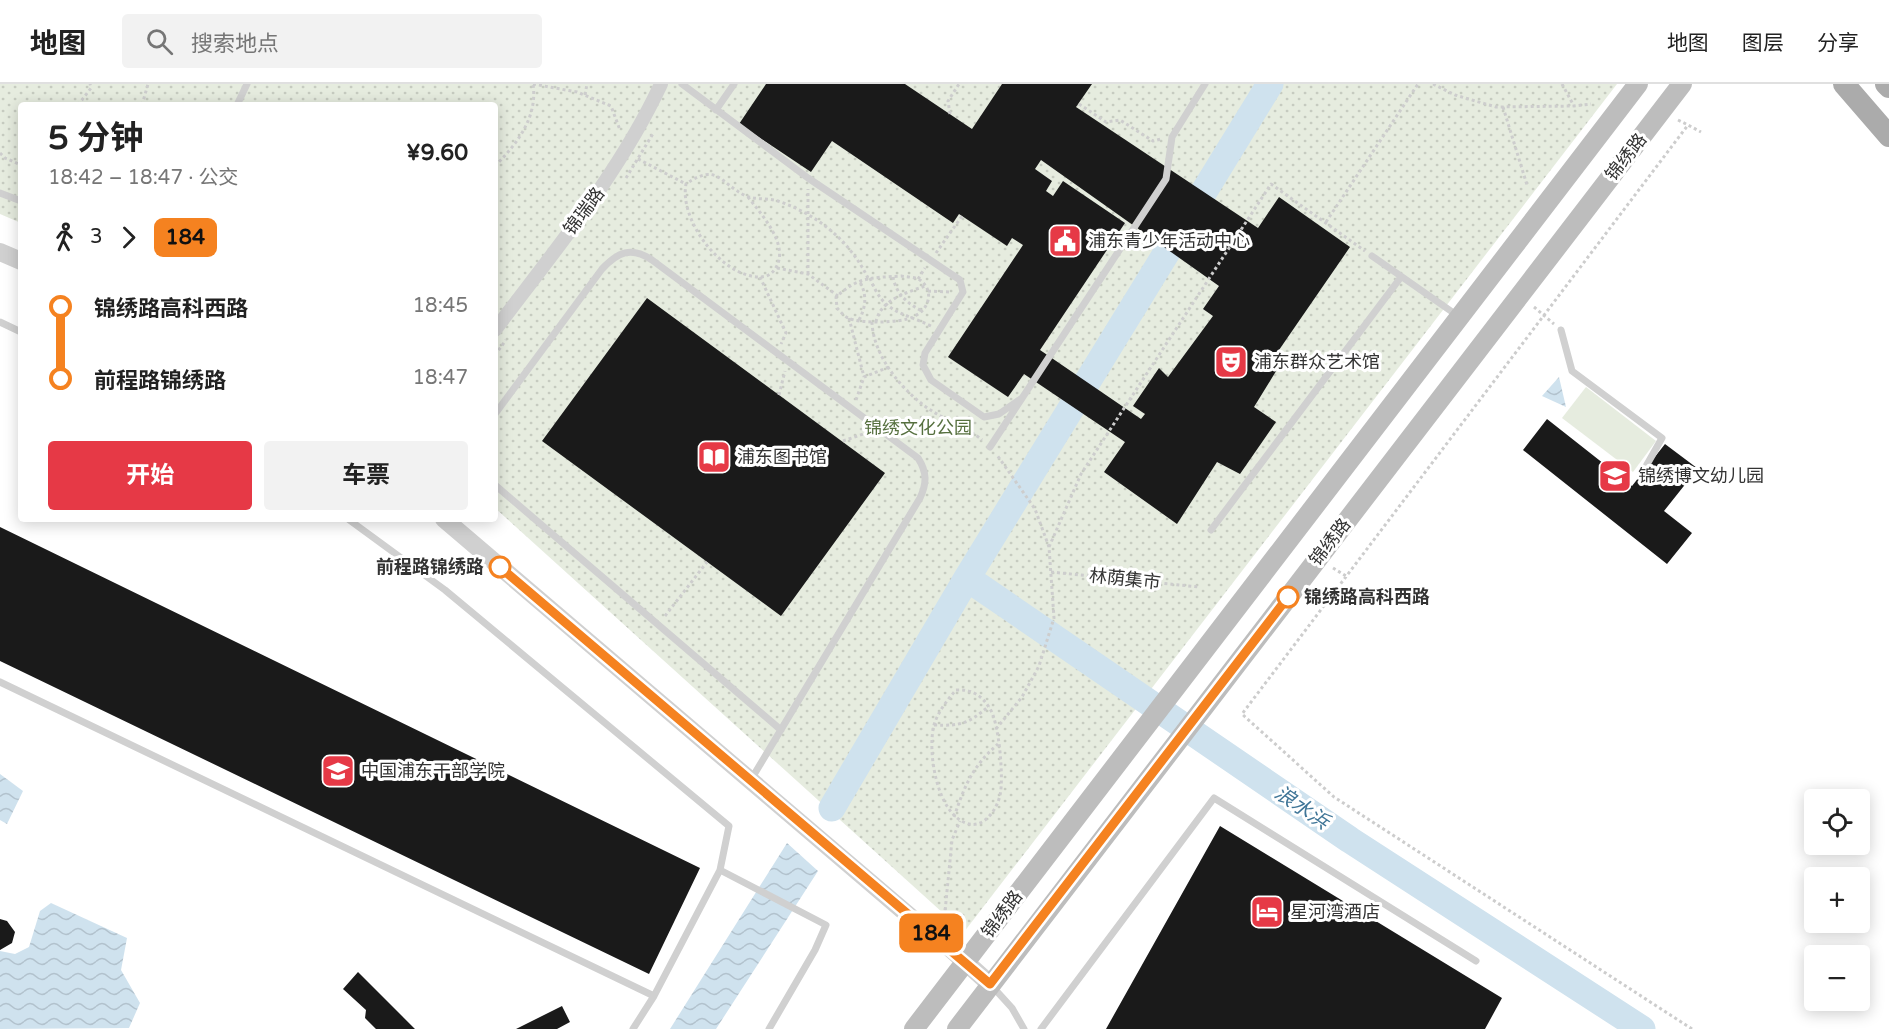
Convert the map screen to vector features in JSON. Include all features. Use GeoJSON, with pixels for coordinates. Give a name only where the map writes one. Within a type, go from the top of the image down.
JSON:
{"type":"FeatureCollection","features":[{"type":"Feature","properties":{"kind":"main road","name":"锦绣路"},"geometry":{"type":"LineString","coordinates":[[914,1029],[1638,84]]}},
{"type":"Feature","properties":{"kind":"main road","name":"锦绣路"},"geometry":{"type":"LineString","coordinates":[[957,1029],[1682,84]]}},
{"type":"Feature","properties":{"kind":"main road"},"geometry":{"type":"LineString","coordinates":[[1844,84],[1889,135]]}},
{"type":"Feature","properties":{"kind":"street","name":"锦瑞路"},"geometry":{"type":"LineString","coordinates":[[498,326],[620,160],[661,84]]}},
{"type":"Feature","properties":{"kind":"street"},"geometry":{"type":"LineString","coordinates":[[0,252],[18,260]]}},
{"type":"Feature","properties":{"kind":"street"},"geometry":{"type":"LineString","coordinates":[[448,522],[990,984]]}},
{"type":"Feature","properties":{"kind":"lane"},"geometry":{"type":"LineString","coordinates":[[238,102],[246,84]]}},
{"type":"Feature","properties":{"kind":"lane"},"geometry":{"type":"LineString","coordinates":[[682,84],[808,178],[960,280],[963,292],[925,353],[923,365],[931,380],[984,417],[999,414],[1022,398]]}},
{"type":"Feature","properties":{"kind":"lane"},"geometry":{"type":"LineString","coordinates":[[716,110],[734,84]]}},
{"type":"Feature","properties":{"kind":"lane"},"geometry":{"type":"LineString","coordinates":[[990,447],[1166,179],[1172,137],[1205,84]]}},
{"type":"Feature","properties":{"kind":"lane"},"geometry":{"type":"LineString","coordinates":[[0,194],[18,200]]}},
{"type":"Feature","properties":{"kind":"lane"},"geometry":{"type":"LineString","coordinates":[[498,410],[602,269],[613,258],[625,252],[635,252],[646,256],[918,458],[926,475],[924,491],[751,780]]}},
{"type":"Feature","properties":{"kind":"lane"},"geometry":{"type":"LineString","coordinates":[[1372,256],[1460,317]]}},
{"type":"Feature","properties":{"kind":"lane"},"geometry":{"type":"LineString","coordinates":[[1211,530],[1401,277]]}},
{"type":"Feature","properties":{"kind":"lane"},"geometry":{"type":"LineString","coordinates":[[0,322],[18,331]]}},
{"type":"Feature","properties":{"kind":"lane"},"geometry":{"type":"LineString","coordinates":[[1561,330],[1572,371],[1662,438],[1641,475]]}},
{"type":"Feature","properties":{"kind":"lane"},"geometry":{"type":"LineString","coordinates":[[498,488],[781,729]]}},
{"type":"Feature","properties":{"kind":"lane"},"geometry":{"type":"LineString","coordinates":[[352,522],[445,590],[729,826],[720,870],[654,996],[633,1029]]}},
{"type":"Feature","properties":{"kind":"lane"},"geometry":{"type":"LineString","coordinates":[[0,682],[654,996]]}},
{"type":"Feature","properties":{"kind":"lane"},"geometry":{"type":"LineString","coordinates":[[1041,1029],[1214,798],[1476,961]]}},
{"type":"Feature","properties":{"kind":"lane"},"geometry":{"type":"LineString","coordinates":[[720,870],[826,925],[815,950],[769,1029]]}},
{"type":"Feature","properties":{"kind":"lane"},"geometry":{"type":"LineString","coordinates":[[990,984],[1012,1008],[1024,1029]]}},
{"type":"Feature","properties":{"kind":"path"},"geometry":{"type":"LineString","coordinates":[[80,102],[91,88],[90,84]]}},
{"type":"Feature","properties":{"kind":"path"},"geometry":{"type":"LineString","coordinates":[[142,102],[148,84]]}},
{"type":"Feature","properties":{"kind":"path"},"geometry":{"type":"LineString","coordinates":[[498,162],[530,120],[535,97],[533,84],[578,92],[611,106],[621,131]]}},
{"type":"Feature","properties":{"kind":"path"},"geometry":{"type":"LineString","coordinates":[[585,95],[587,84]]}},
{"type":"Feature","properties":{"kind":"path"},"geometry":{"type":"LineString","coordinates":[[950,114],[948,101],[959,84]]}},
{"type":"Feature","properties":{"kind":"path"},"geometry":{"type":"LineString","coordinates":[[1326,222],[1418,84]]}},
{"type":"Feature","properties":{"kind":"path"},"geometry":{"type":"LineString","coordinates":[[1433,84],[1455,95],[1496,107],[1591,104]]}},
{"type":"Feature","properties":{"kind":"path"},"geometry":{"type":"LineString","coordinates":[[1562,84],[1574,106]]}},
{"type":"Feature","properties":{"kind":"path"},"geometry":{"type":"LineString","coordinates":[[1079,104],[1106,122],[1120,120],[1153,141],[1172,137]]}},
{"type":"Feature","properties":{"kind":"path"},"geometry":{"type":"LineString","coordinates":[[1503,107],[1527,185]]}},
{"type":"Feature","properties":{"kind":"path"},"geometry":{"type":"LineString","coordinates":[[1678,120],[1701,132]]}},
{"type":"Feature","properties":{"kind":"path"},"geometry":{"type":"LineString","coordinates":[[616,138],[625,124]]}},
{"type":"Feature","properties":{"kind":"path"},"geometry":{"type":"LineString","coordinates":[[1688,125],[1242,714],[1334,797],[1692,1029]]}},
{"type":"Feature","properties":{"kind":"path"},"geometry":{"type":"LineString","coordinates":[[0,153],[18,164]]}},
{"type":"Feature","properties":{"kind":"path"},"geometry":{"type":"LineString","coordinates":[[638,159],[686,184]]}},
{"type":"Feature","properties":{"kind":"path"},"geometry":{"type":"LineString","coordinates":[[707,173],[719,177],[747,196],[770,225],[780,249],[777,268],[770,275],[760,277],[744,274],[722,261],[693,225],[684,191],[686,184],[697,176],[707,173]]}},
{"type":"Feature","properties":{"kind":"path"},"geometry":{"type":"LineString","coordinates":[[808,178],[808,274]]}},
{"type":"Feature","properties":{"kind":"path"},"geometry":{"type":"LineString","coordinates":[[1049,547],[1082,474],[1271,184],[1372,256]]}},
{"type":"Feature","properties":{"kind":"path"},"geometry":{"type":"LineString","coordinates":[[747,196],[775,200],[818,219],[842,240],[862,267],[879,297],[886,304],[902,315],[913,317],[939,330]]}},
{"type":"Feature","properties":{"kind":"path"},"geometry":{"type":"LineString","coordinates":[[918,279],[962,216]]}},
{"type":"Feature","properties":{"kind":"path"},"geometry":{"type":"LineString","coordinates":[[777,268],[808,274],[838,296]]}},
{"type":"Feature","properties":{"kind":"path"},"geometry":{"type":"LineString","coordinates":[[760,277],[786,333],[777,352]]}},
{"type":"Feature","properties":{"kind":"path"},"geometry":{"type":"LineString","coordinates":[[893,277],[894,285],[901,295],[910,305],[921,311]]}},
{"type":"Feature","properties":{"kind":"path"},"geometry":{"type":"LineString","coordinates":[[869,278],[918,279],[926,286],[930,299],[926,307],[913,317],[874,322],[849,318],[837,308],[836,297],[846,287],[869,278]]}},
{"type":"Feature","properties":{"kind":"path"},"geometry":{"type":"LineString","coordinates":[[859,320],[864,311],[865,300],[860,281]]}},
{"type":"Feature","properties":{"kind":"path"},"geometry":{"type":"LineString","coordinates":[[926,286],[901,295],[886,304],[877,314],[874,322],[876,346],[897,381],[934,413],[979,437],[990,447],[1010,471],[1035,509],[1049,547],[1054,618],[1039,666],[1022,697],[996,729]]}},
{"type":"Feature","properties":{"kind":"path"},"geometry":{"type":"LineString","coordinates":[[928,291],[963,292]]}},
{"type":"Feature","properties":{"kind":"path"},"geometry":{"type":"LineString","coordinates":[[849,318],[864,377],[853,409]]}},
{"type":"Feature","properties":{"kind":"path"},"geometry":{"type":"LineString","coordinates":[[779,395],[787,360]]}},
{"type":"Feature","properties":{"kind":"path"},"geometry":{"type":"LineString","coordinates":[[864,377],[889,367]]}},
{"type":"Feature","properties":{"kind":"path"},"geometry":{"type":"LineString","coordinates":[[843,441],[879,428]]}},
{"type":"Feature","properties":{"kind":"path"},"geometry":{"type":"LineString","coordinates":[[658,625],[707,562]]}},
{"type":"Feature","properties":{"kind":"path"},"geometry":{"type":"LineString","coordinates":[[1334,568],[1346,576]]}},
{"type":"Feature","properties":{"kind":"path","name":"林荫集市"},"geometry":{"type":"LineString","coordinates":[[1051,572],[1199,587]]}},
{"type":"Feature","properties":{"kind":"path"},"geometry":{"type":"LineString","coordinates":[[956,690],[969,690],[981,697],[992,710],[996,729],[1002,779],[1000,796],[988,818],[978,824],[968,825],[954,817],[946,807],[935,777],[932,744],[934,725],[956,690]]}},
{"type":"Feature","properties":{"kind":"path"},"geometry":{"type":"LineString","coordinates":[[934,725],[955,726],[967,722],[989,706]]}},
{"type":"Feature","properties":{"kind":"path"},"geometry":{"type":"LineString","coordinates":[[954,817],[968,778],[988,753],[999,744]]}},
{"type":"Feature","properties":{"kind":"path"},"geometry":{"type":"LineString","coordinates":[[942,941],[952,840],[960,821]]}},
{"type":"Feature","properties":{"kind":"green space","name":"锦绣文化公园"},"geometry":{"type":"Polygon","coordinates":[[[0,84],[1617,84],[964,932],[498,511],[498,102],[18,102],[18,222],[0,214],[0,84]]]}},
{"type":"Feature","properties":{"kind":"green space"},"geometry":{"type":"Polygon","coordinates":[[[1586,387],[1656,441],[1633,472],[1562,418],[1586,387]]]}},
{"type":"Feature","properties":{"kind":"water"},"geometry":{"type":"Polygon","coordinates":[[[1559,377],[1566,407],[1542,396],[1559,377]]]}},
{"type":"Feature","properties":{"kind":"water"},"geometry":{"type":"Polygon","coordinates":[[[0,774],[23,791],[7,824],[0,820],[0,774]]]}},
{"type":"Feature","properties":{"kind":"water"},"geometry":{"type":"Polygon","coordinates":[[[787,843],[818,871],[716,1029],[670,1029],[787,843]]]}},
{"type":"Feature","properties":{"kind":"water"},"geometry":{"type":"Polygon","coordinates":[[[51,903],[127,938],[121,970],[140,1003],[129,1028],[0,1029],[0,951],[15,954],[29,947],[40,911],[51,903]]]}},
{"type":"Feature","properties":{"kind":"building"},"geometry":{"type":"Polygon","coordinates":[[[766,84],[905,84],[972,129],[1002,84],[1092,84],[1076,107],[1258,228],[1279,197],[1350,247],[1279,350],[1286,355],[1254,407],[1276,422],[1240,474],[1217,462],[1177,524],[1104,472],[1125,442],[1024,374],[1008,397],[948,357],[1023,245],[1012,238],[1007,246],[959,214],[953,223],[832,141],[811,172],[739,124],[766,84]],[[1041,160],[1035,169],[1052,181],[1046,191],[1053,196],[1063,181],[1125,223],[1040,350],[1141,419],[1145,414],[1133,406],[1159,368],[1168,377],[1213,316],[1203,309],[1219,286],[1041,160]]]}},
{"type":"Feature","properties":{"kind":"building","name":"浦东图书馆"},"geometry":{"type":"Polygon","coordinates":[[[647,298],[885,473],[781,616],[542,441],[647,298]]]}},
{"type":"Feature","properties":{"kind":"building"},"geometry":{"type":"Polygon","coordinates":[[[1547,419],[1632,486],[1665,444],[1697,468],[1664,511],[1692,533],[1667,564],[1523,450],[1547,419]]]}},
{"type":"Feature","properties":{"kind":"building"},"geometry":{"type":"Polygon","coordinates":[[[0,527],[700,868],[649,974],[0,661],[0,527]]]}},
{"type":"Feature","properties":{"kind":"building","name":"星河湾酒店"},"geometry":{"type":"Polygon","coordinates":[[[1220,826],[1502,998],[1485,1029],[1106,1029],[1220,826]]]}},
{"type":"Feature","properties":{"kind":"building"},"geometry":{"type":"Polygon","coordinates":[[[0,919],[7,921],[15,932],[12,943],[0,950],[0,919]]]}},
{"type":"Feature","properties":{"kind":"building"},"geometry":{"type":"Polygon","coordinates":[[[358,972],[415,1029],[376,1029],[365,1018],[366,1010],[343,989],[358,972]]]}},
{"type":"Feature","properties":{"kind":"building"},"geometry":{"type":"Polygon","coordinates":[[[562,1006],[570,1022],[557,1029],[516,1029],[562,1006]]]}},
{"type":"Feature","properties":{"kind":"waterway"},"geometry":{"type":"LineString","coordinates":[[832,808],[967,578],[1270,84]]}},
{"type":"Feature","properties":{"kind":"waterway","name":"浪水浜"},"geometry":{"type":"LineString","coordinates":[[967,578],[1350,840],[1642,1029]]}},
{"type":"Feature","properties":{"kind":"bus line","name":"184"},"geometry":{"type":"LineString","coordinates":[[500,567],[990,984],[1288,597]]}},
{"type":"Feature","properties":{"kind":"place","name":"浦东青少年活动中心"},"geometry":{"type":"Point","coordinates":[1065,241]}},
{"type":"Feature","properties":{"kind":"place","name":"浦东群众艺术馆"},"geometry":{"type":"Point","coordinates":[1231,362]}},
{"type":"Feature","properties":{"kind":"place","name":"浦东图书馆"},"geometry":{"type":"Point","coordinates":[714,457]}},
{"type":"Feature","properties":{"kind":"place","name":"锦绣博文幼儿园"},"geometry":{"type":"Point","coordinates":[1615,476]}},
{"type":"Feature","properties":{"kind":"place","name":"前程路锦绣路"},"geometry":{"type":"Point","coordinates":[500,567]}},
{"type":"Feature","properties":{"kind":"place","name":"锦绣路高科西路"},"geometry":{"type":"Point","coordinates":[1288,597]}},
{"type":"Feature","properties":{"kind":"place","name":"中国浦东干部学院"},"geometry":{"type":"Point","coordinates":[338,771]}},
{"type":"Feature","properties":{"kind":"place","name":"星河湾酒店"},"geometry":{"type":"Point","coordinates":[1267,912]}}]}
